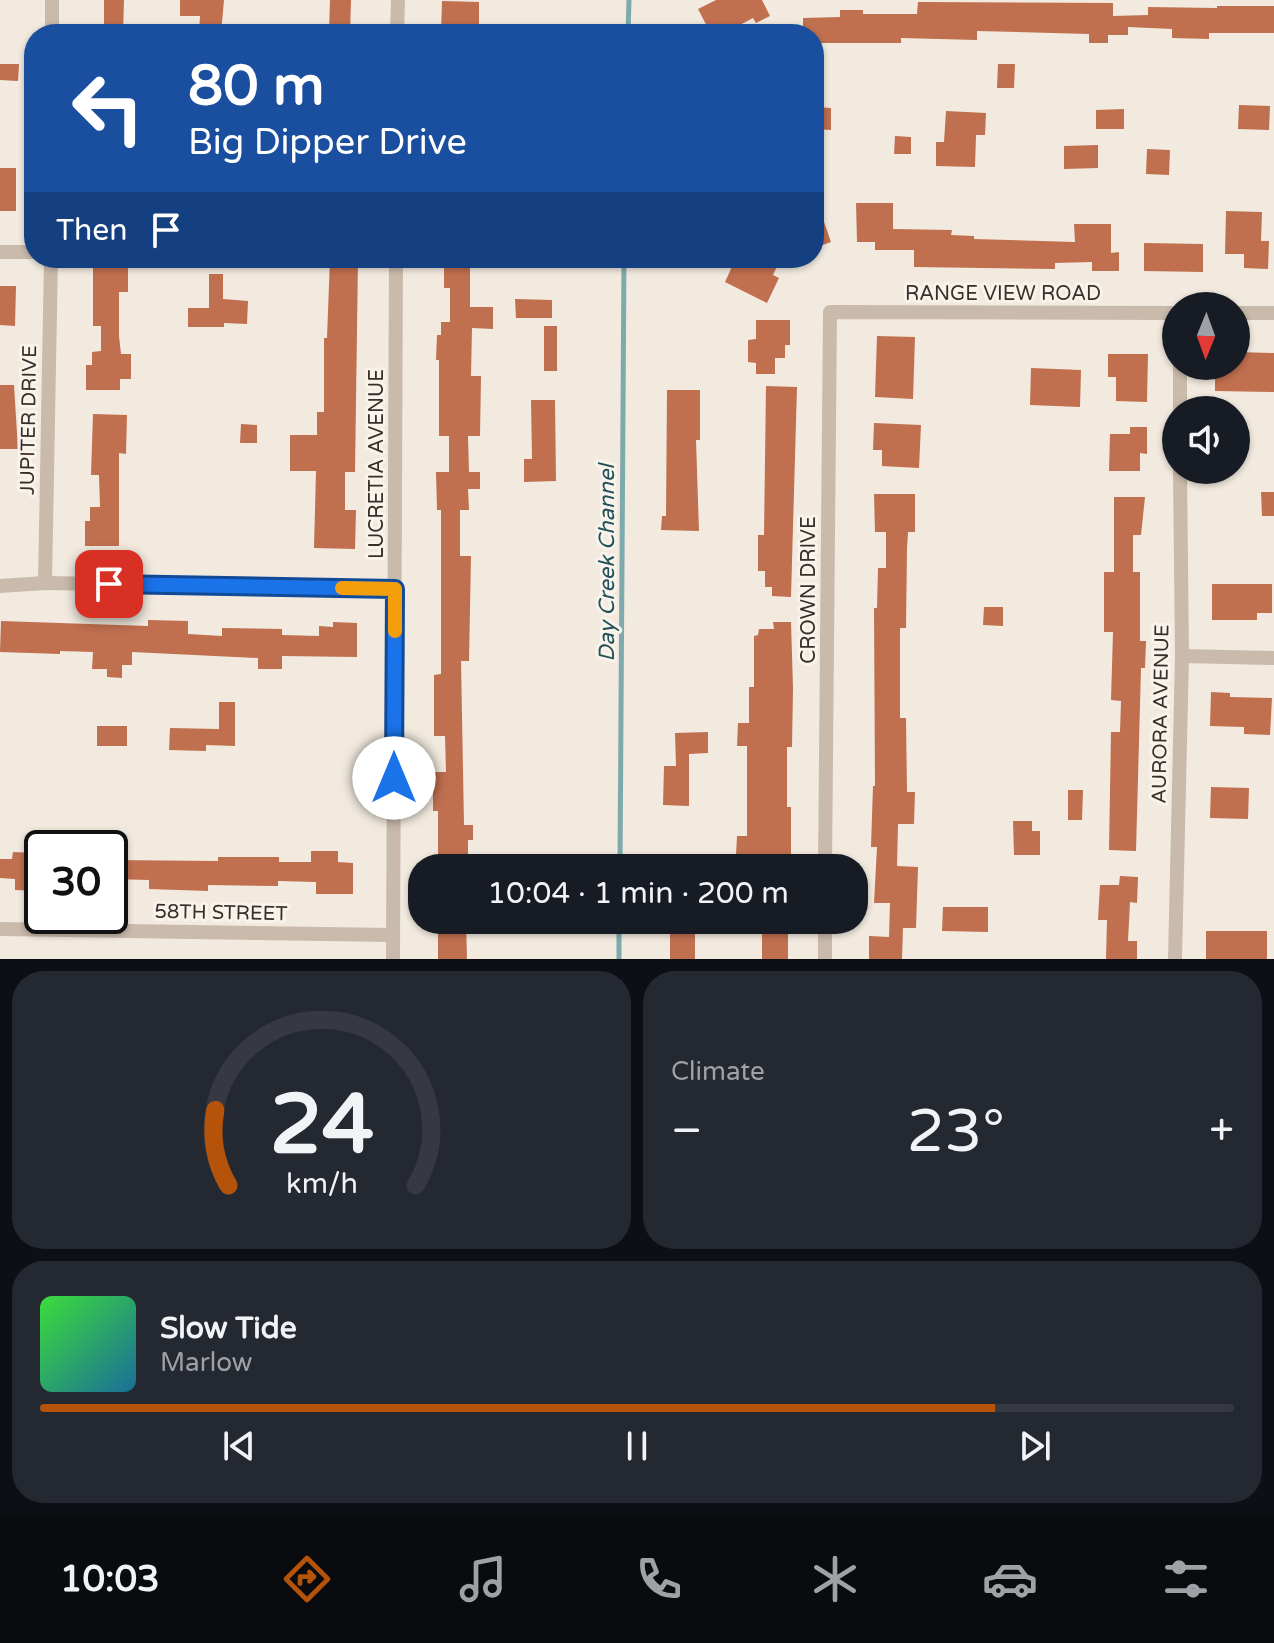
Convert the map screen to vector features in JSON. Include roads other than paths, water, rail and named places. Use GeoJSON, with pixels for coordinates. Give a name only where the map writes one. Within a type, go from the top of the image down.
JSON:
{"type":"FeatureCollection","features":[{"type":"Feature","properties":{"kind":"street"},"geometry":{"type":"LineString","coordinates":[[52,0],[52,24]]}},
{"type":"Feature","properties":{"kind":"street"},"geometry":{"type":"LineString","coordinates":[[397,24],[398,0]]}},
{"type":"Feature","properties":{"kind":"street"},"geometry":{"type":"LineString","coordinates":[[0,252],[24,252]]}},
{"type":"Feature","properties":{"kind":"street","name":"JUPITER DRIVE"},"geometry":{"type":"LineString","coordinates":[[45,583],[51,268]]}},
{"type":"Feature","properties":{"kind":"street","name":"LUCRETIA AVENUE"},"geometry":{"type":"LineString","coordinates":[[393,959],[396,268]]}},
{"type":"Feature","properties":{"kind":"street","name":"RANGE VIEW ROAD"},"geometry":{"type":"LineString","coordinates":[[830,312],[1162,313]]}},
{"type":"Feature","properties":{"kind":"street","name":"CROWN DRIVE"},"geometry":{"type":"LineString","coordinates":[[825,854],[830,312]]}},
{"type":"Feature","properties":{"kind":"street"},"geometry":{"type":"LineString","coordinates":[[1250,313],[1274,313]]}},
{"type":"Feature","properties":{"kind":"street","name":"AURORA AVENUE"},"geometry":{"type":"LineString","coordinates":[[1175,959],[1182,656],[1180,484]]}},
{"type":"Feature","properties":{"kind":"street"},"geometry":{"type":"LineString","coordinates":[[0,586],[45,583],[395,589]]}},
{"type":"Feature","properties":{"kind":"street"},"geometry":{"type":"LineString","coordinates":[[1182,656],[1274,658]]}},
{"type":"Feature","properties":{"kind":"street","name":"58TH STREET"},"geometry":{"type":"LineString","coordinates":[[0,929],[393,935]]}},
{"type":"Feature","properties":{"kind":"street"},"geometry":{"type":"LineString","coordinates":[[825,934],[825,959]]}},
{"type":"Feature","properties":{"kind":"waterway","name":"Day Creek Channel"},"geometry":{"type":"LineString","coordinates":[[628,24],[629,0]]}},
{"type":"Feature","properties":{"kind":"waterway","name":"Day Creek Channel"},"geometry":{"type":"LineString","coordinates":[[620,854],[624,268]]}},
{"type":"Feature","properties":{"kind":"waterway","name":"Day Creek Channel"},"geometry":{"type":"LineString","coordinates":[[619,934],[619,959]]}}]}
